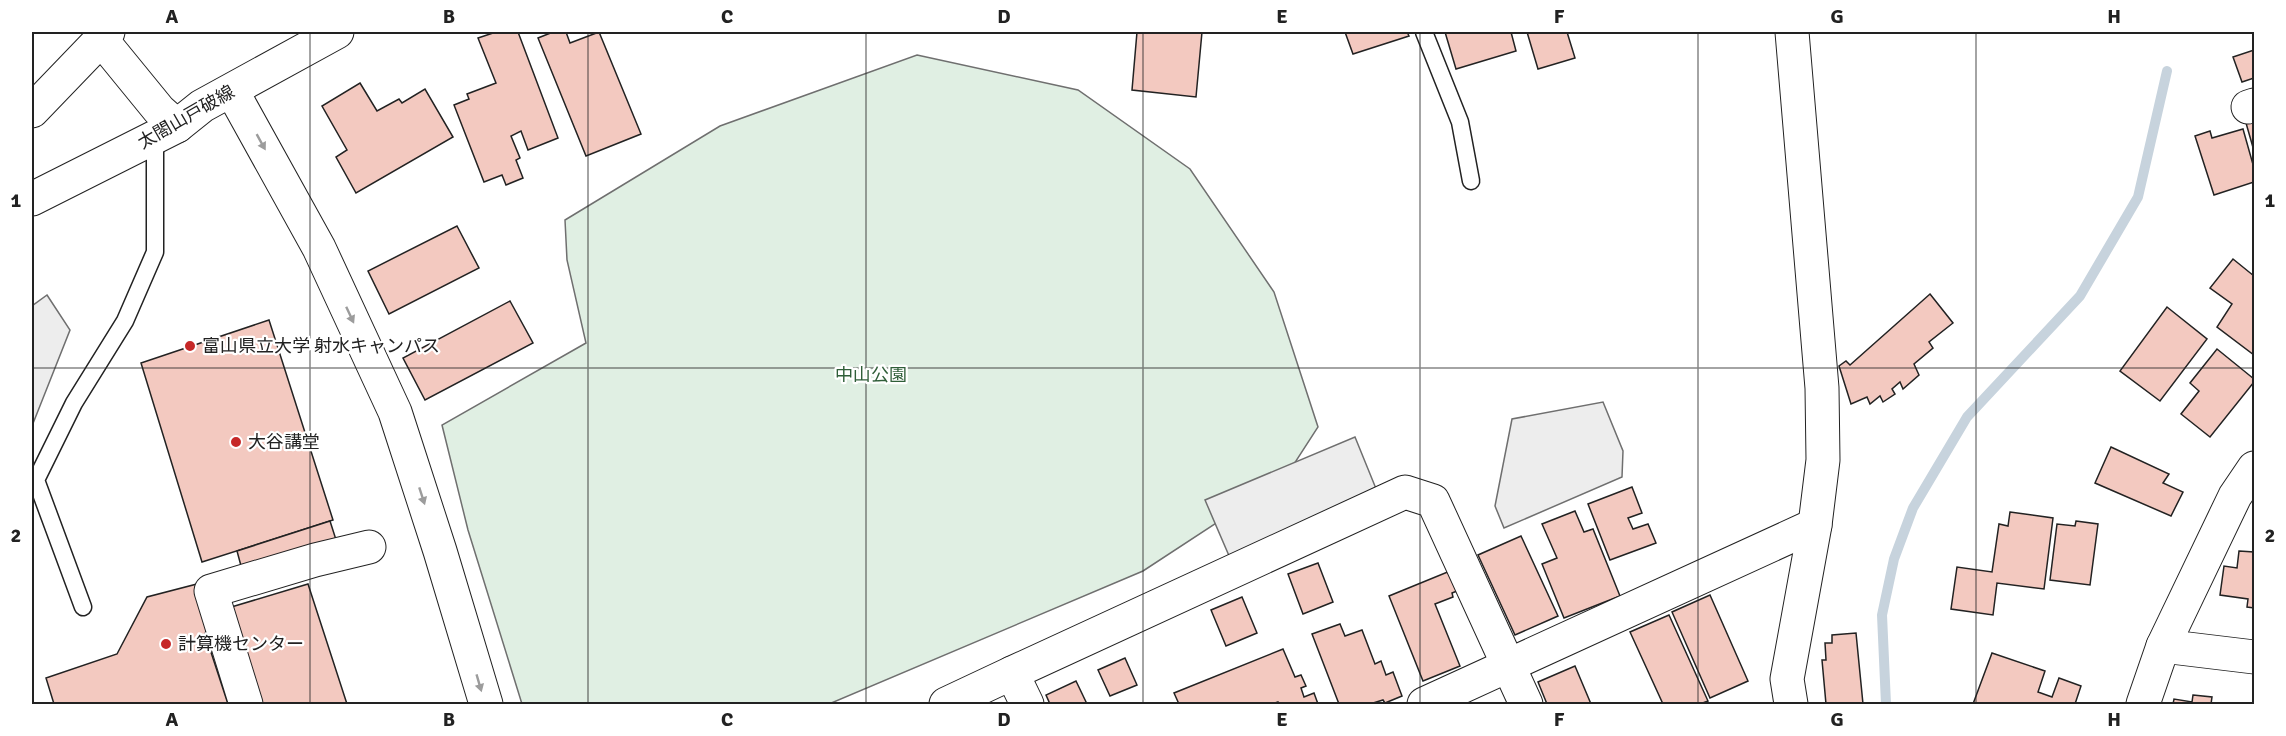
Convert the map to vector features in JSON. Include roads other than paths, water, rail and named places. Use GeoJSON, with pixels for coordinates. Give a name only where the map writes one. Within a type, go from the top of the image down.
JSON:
{"type":"FeatureCollection","features":[{"type":"Feature","properties":{"kind":"street","name":"太閤山戸破線"},"geometry":{"type":"LineString","coordinates":[[32,199],[166,131],[202,106],[337,32]]}},
{"type":"Feature","properties":{"kind":"street"},"geometry":{"type":"LineString","coordinates":[[1791,705],[1787,679],[1815,525],[1823,460],[1822,388],[1792,32]]}},
{"type":"Feature","properties":{"kind":"street"},"geometry":{"type":"LineString","coordinates":[[32,111],[104,35],[159,110],[166,131]]}},
{"type":"Feature","properties":{"kind":"street"},"geometry":{"type":"LineString","coordinates":[[232,91],[319,248],[395,412],[440,550],[486,705]]}},
{"type":"Feature","properties":{"kind":"street"},"geometry":{"type":"LineString","coordinates":[[2143,705],[2163,646],[2235,496],[2254,468]]}},
{"type":"Feature","properties":{"kind":"street"},"geometry":{"type":"LineString","coordinates":[[946,705],[1405,492],[1433,501],[1506,666],[1526,705]]}},
{"type":"Feature","properties":{"kind":"street"},"geometry":{"type":"LineString","coordinates":[[1424,705],[1815,525]]}},
{"type":"Feature","properties":{"kind":"street"},"geometry":{"type":"LineString","coordinates":[[246,705],[211,591],[315,560],[369,547]]}},
{"type":"Feature","properties":{"kind":"street"},"geometry":{"type":"LineString","coordinates":[[2163,646],[2254,657]]}},
{"type":"Feature","properties":{"kind":"street"},"geometry":{"type":"LineString","coordinates":[[1012,673],[1027,705]]}},
{"type":"Feature","properties":{"kind":"lane"},"geometry":{"type":"LineString","coordinates":[[1424,32],[1461,122],[1471,181]]}},
{"type":"Feature","properties":{"kind":"lane"},"geometry":{"type":"LineString","coordinates":[[83,607],[36,480],[74,403],[125,321],[155,252],[166,131]]}},
{"type":"Feature","properties":{"kind":"waterway"},"geometry":{"type":"LineString","coordinates":[[1886,704],[1882,615],[1894,559],[1913,508],[1967,417],[2080,296],[2138,197],[2167,71]]}},
{"type":"Feature","properties":{"kind":"place","name":"富山県立大学 射水キャンパス"},"geometry":{"type":"Point","coordinates":[190,346]}},
{"type":"Feature","properties":{"kind":"place","name":"大谷講堂"},"geometry":{"type":"Point","coordinates":[236,442]}},
{"type":"Feature","properties":{"kind":"place","name":"計算機センター"},"geometry":{"type":"Point","coordinates":[166,644]}},
{"type":"Feature","properties":{"kind":"park label","name":"中山公園"},"geometry":{"type":"Point","coordinates":[871,375]}}]}
